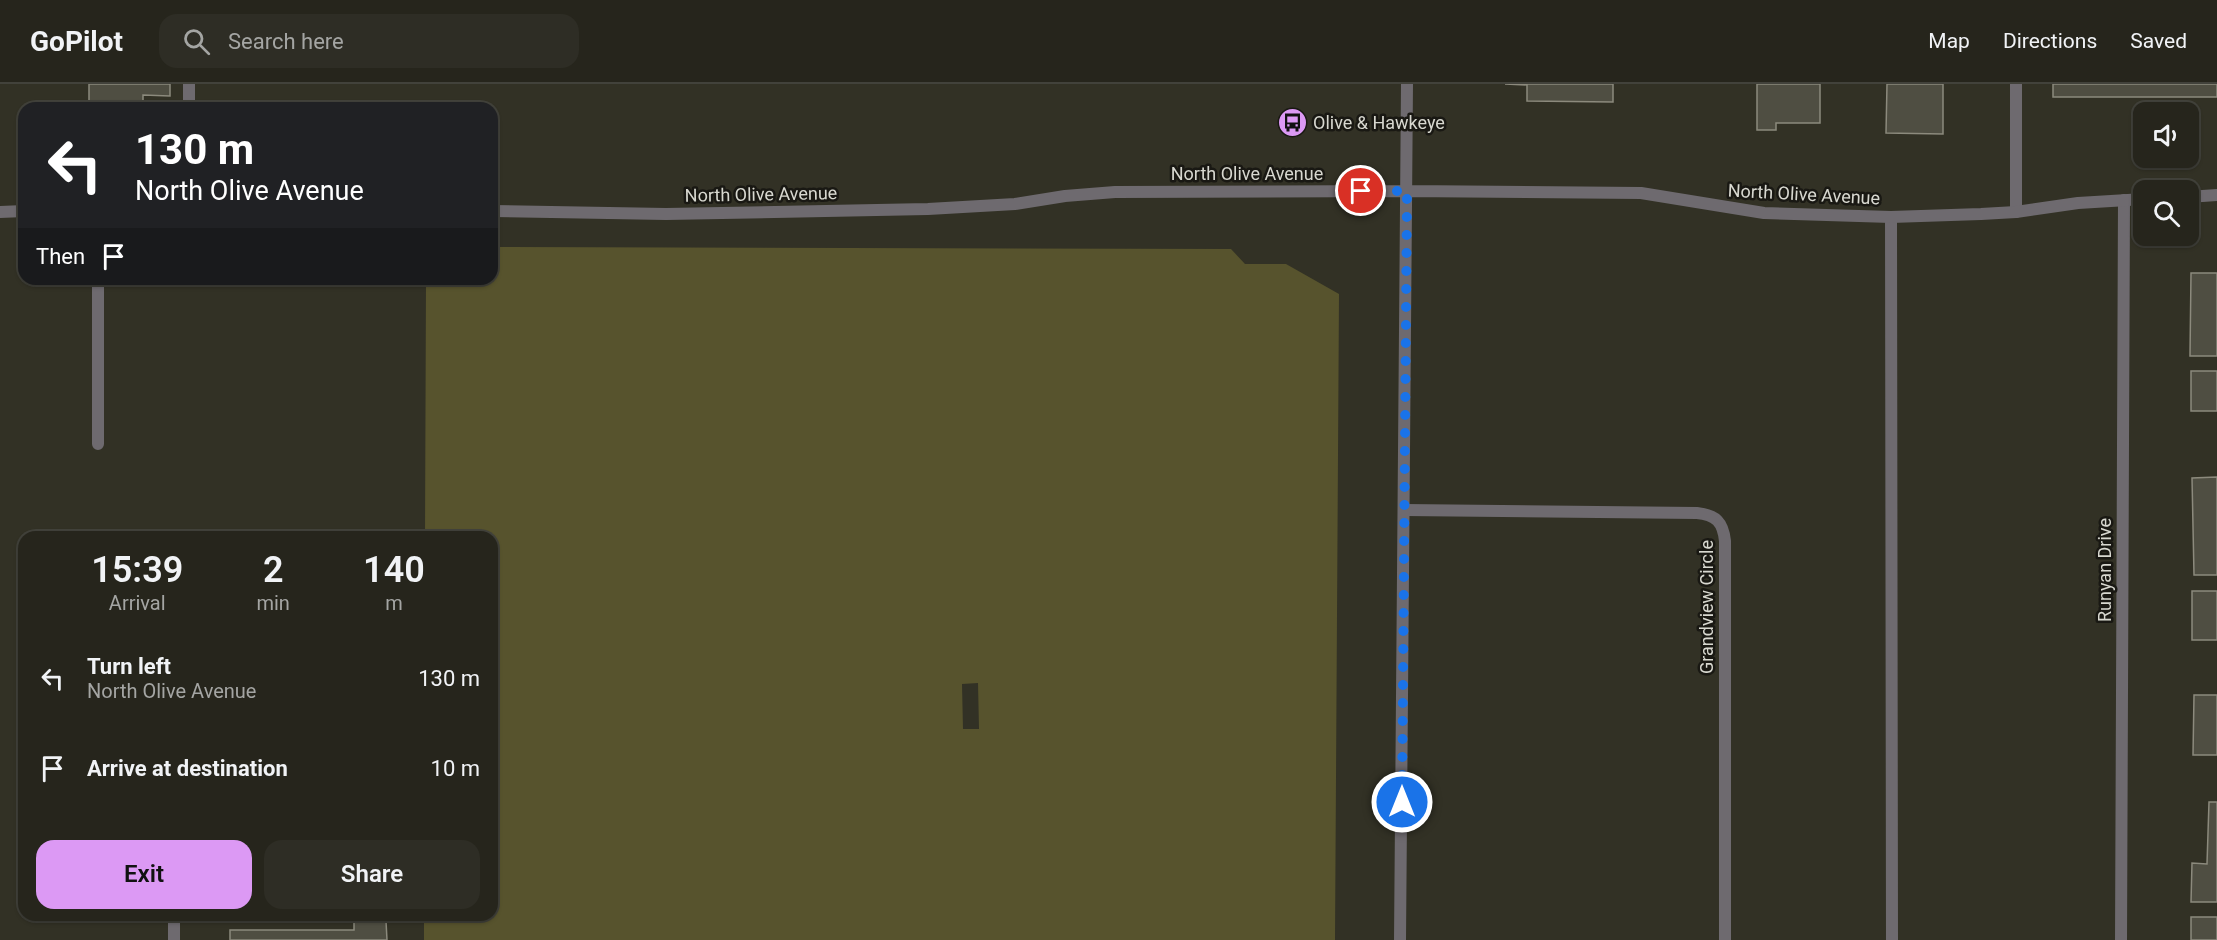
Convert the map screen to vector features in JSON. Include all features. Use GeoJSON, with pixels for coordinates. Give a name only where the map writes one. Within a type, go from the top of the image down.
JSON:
{"type":"FeatureCollection","features":[{"type":"Feature","properties":{"kind":"street"},"geometry":{"type":"LineString","coordinates":[[189,84],[189,102]]}},
{"type":"Feature","properties":{"kind":"street"},"geometry":{"type":"LineString","coordinates":[[1401,940],[1407,84]]}},
{"type":"Feature","properties":{"kind":"street"},"geometry":{"type":"LineString","coordinates":[[2016,84],[2016,212]]}},
{"type":"Feature","properties":{"kind":"street","name":"North Olive Avenue"},"geometry":{"type":"LineString","coordinates":[[498,212],[666,214],[928,209],[1015,204],[1065,196],[1115,192],[1407,191],[1641,193],[1764,213],[1891,217],[2016,212],[2055,205],[2133,200]]}},
{"type":"Feature","properties":{"kind":"street"},"geometry":{"type":"LineString","coordinates":[[2199,196],[2217,195]]}},
{"type":"Feature","properties":{"kind":"street","name":"Runyan Drive"},"geometry":{"type":"LineString","coordinates":[[2121,940],[2124,200]]}},
{"type":"Feature","properties":{"kind":"street"},"geometry":{"type":"LineString","coordinates":[[0,212],[18,211]]}},
{"type":"Feature","properties":{"kind":"street"},"geometry":{"type":"LineString","coordinates":[[1891,217],[1892,940]]}},
{"type":"Feature","properties":{"kind":"street"},"geometry":{"type":"LineString","coordinates":[[98,285],[98,444]]}},
{"type":"Feature","properties":{"kind":"street","name":"Grandview Circle"},"geometry":{"type":"LineString","coordinates":[[1404,510],[1697,513],[1709,514],[1719,520],[1724,530],[1725,541],[1725,940]]}},
{"type":"Feature","properties":{"kind":"street"},"geometry":{"type":"LineString","coordinates":[[174,921],[174,940]]}},
{"type":"Feature","properties":{"kind":"shaded area"},"geometry":{"type":"Polygon","coordinates":[[[498,247],[1231,249],[1245,264],[1286,264],[1339,294],[1335,940],[424,940],[424,921],[498,921],[498,531],[425,531],[426,285],[498,285],[498,247]],[[978,683],[962,684],[963,729],[979,729],[978,683]]]}},
{"type":"Feature","properties":{"kind":"building"},"geometry":{"type":"Polygon","coordinates":[[[89,84],[170,84],[170,96],[143,95],[143,102],[89,102],[89,84]]]}},
{"type":"Feature","properties":{"kind":"building"},"geometry":{"type":"Polygon","coordinates":[[[1505,84],[1613,84],[1613,102],[1527,101],[1527,85],[1505,84]]]}},
{"type":"Feature","properties":{"kind":"building"},"geometry":{"type":"Polygon","coordinates":[[[1757,84],[1820,84],[1820,123],[1776,123],[1776,130],[1757,130],[1757,84]]]}},
{"type":"Feature","properties":{"kind":"building"},"geometry":{"type":"Polygon","coordinates":[[[1887,84],[1943,84],[1943,134],[1886,133],[1887,84]]]}},
{"type":"Feature","properties":{"kind":"building"},"geometry":{"type":"Polygon","coordinates":[[[2053,84],[2217,84],[2217,97],[2053,97],[2053,84]]]}},
{"type":"Feature","properties":{"kind":"building"},"geometry":{"type":"Polygon","coordinates":[[[2191,273],[2217,273],[2217,356],[2190,356],[2191,273]]]}},
{"type":"Feature","properties":{"kind":"building"},"geometry":{"type":"Polygon","coordinates":[[[2191,371],[2217,371],[2217,411],[2191,411],[2191,371]]]}},
{"type":"Feature","properties":{"kind":"building"},"geometry":{"type":"Polygon","coordinates":[[[2217,477],[2217,575],[2194,575],[2192,478],[2217,477]]]}},
{"type":"Feature","properties":{"kind":"building"},"geometry":{"type":"Polygon","coordinates":[[[2192,591],[2217,591],[2217,640],[2192,640],[2192,591]]]}},
{"type":"Feature","properties":{"kind":"building"},"geometry":{"type":"Polygon","coordinates":[[[2194,695],[2217,695],[2217,755],[2193,755],[2194,695]]]}},
{"type":"Feature","properties":{"kind":"building"},"geometry":{"type":"Polygon","coordinates":[[[2209,802],[2217,802],[2217,902],[2191,902],[2192,863],[2207,864],[2209,802]]]}},
{"type":"Feature","properties":{"kind":"building"},"geometry":{"type":"Polygon","coordinates":[[[2191,917],[2217,917],[2217,940],[2191,940],[2191,917]]]}},
{"type":"Feature","properties":{"kind":"building"},"geometry":{"type":"Polygon","coordinates":[[[354,921],[386,921],[387,940],[230,940],[230,930],[354,930],[354,921]]]}},
{"type":"Feature","properties":{"kind":"place","name":"Olive & Hawkeye"},"geometry":{"type":"Point","coordinates":[1292,122]}},
{"type":"Feature","properties":{"kind":"route"},"geometry":{"type":"LineString","coordinates":[[1361,191],[1407,191],[1402,802]]}}]}
